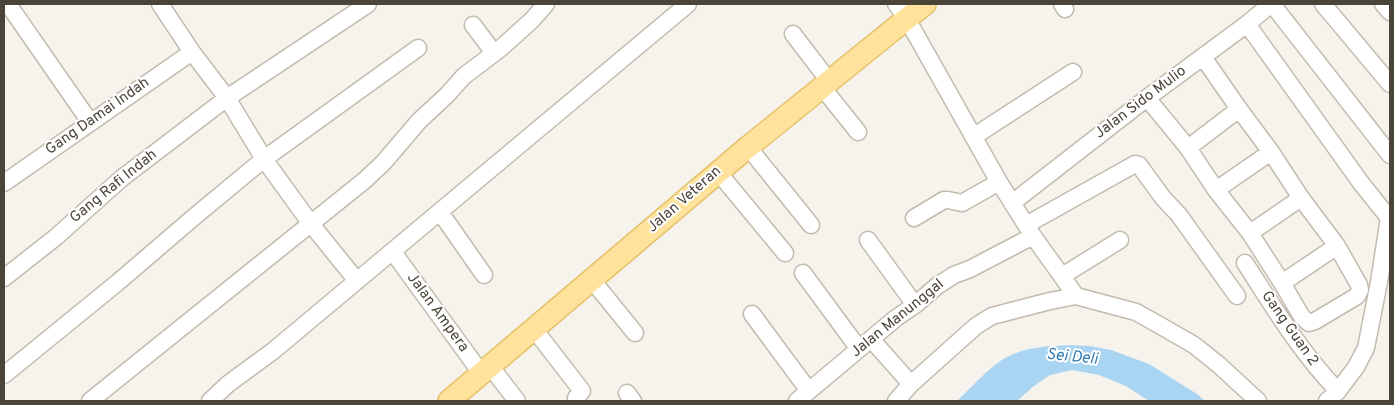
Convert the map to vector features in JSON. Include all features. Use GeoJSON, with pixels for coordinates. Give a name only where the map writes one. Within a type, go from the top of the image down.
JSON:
{"type":"FeatureCollection","features":[{"type":"Feature","properties":{"kind":"main road","name":"Jalan Veteran"},"geometry":{"type":"LineString","coordinates":[[449,401],[718,172],[826,84],[901,12],[925,4]]}},
{"type":"Feature","properties":{"kind":"street"},"geometry":{"type":"LineString","coordinates":[[4,7],[8,4],[90,122]]}},
{"type":"Feature","properties":{"kind":"street"},"geometry":{"type":"LineString","coordinates":[[160,4],[192,52],[227,98],[264,159],[311,224],[357,281]]}},
{"type":"Feature","properties":{"kind":"street","name":"Gang Rafi Indah"},"geometry":{"type":"LineString","coordinates":[[4,278],[56,237],[122,178],[227,98],[368,4]]}},
{"type":"Feature","properties":{"kind":"street"},"geometry":{"type":"LineString","coordinates":[[90,401],[365,180],[384,162],[419,121],[464,76],[494,54],[532,20],[546,4]]}},
{"type":"Feature","properties":{"kind":"street"},"geometry":{"type":"LineString","coordinates":[[210,401],[228,384],[274,351],[688,4]]}},
{"type":"Feature","properties":{"kind":"street"},"geometry":{"type":"LineString","coordinates":[[1272,4],[1390,155]]}},
{"type":"Feature","properties":{"kind":"street","name":"Jalan Sido Mulio"},"geometry":{"type":"LineString","coordinates":[[1012,204],[1147,98],[1272,4]]}},
{"type":"Feature","properties":{"kind":"street"},"geometry":{"type":"LineString","coordinates":[[1323,4],[1390,84]]}},
{"type":"Feature","properties":{"kind":"street"},"geometry":{"type":"LineString","coordinates":[[1383,4],[1390,12]]}},
{"type":"Feature","properties":{"kind":"street"},"geometry":{"type":"LineString","coordinates":[[901,12],[1012,204],[1076,296]]}},
{"type":"Feature","properties":{"kind":"street"},"geometry":{"type":"LineString","coordinates":[[1247,24],[1361,183],[1389,216],[1380,282],[1366,348],[1356,367],[1333,396]]}},
{"type":"Feature","properties":{"kind":"street"},"geometry":{"type":"LineString","coordinates":[[473,25],[494,54]]}},
{"type":"Feature","properties":{"kind":"street"},"geometry":{"type":"LineString","coordinates":[[794,34],[858,132]]}},
{"type":"Feature","properties":{"kind":"street"},"geometry":{"type":"LineString","coordinates":[[4,376],[264,159],[418,48]]}},
{"type":"Feature","properties":{"kind":"street","name":"Gang Damai Indah"},"geometry":{"type":"LineString","coordinates":[[4,183],[192,52]]}},
{"type":"Feature","properties":{"kind":"street"},"geometry":{"type":"LineString","coordinates":[[1147,98],[1188,148],[1216,190],[1250,234],[1282,282],[1302,317],[1308,323],[1315,321],[1357,296],[1360,290],[1359,285],[1337,246],[1301,198],[1203,56]]}},
{"type":"Feature","properties":{"kind":"street"},"geometry":{"type":"LineString","coordinates":[[973,137],[1073,72]]}},
{"type":"Feature","properties":{"kind":"street"},"geometry":{"type":"LineString","coordinates":[[1188,148],[1239,110]]}},
{"type":"Feature","properties":{"kind":"street"},"geometry":{"type":"LineString","coordinates":[[748,147],[811,225]]}},
{"type":"Feature","properties":{"kind":"street"},"geometry":{"type":"LineString","coordinates":[[1216,190],[1271,152]]}},
{"type":"Feature","properties":{"kind":"street","name":"Jalan Manunggal"},"geometry":{"type":"LineString","coordinates":[[803,396],[937,286],[954,275],[970,269],[1135,164],[1139,165],[1238,296]]}},
{"type":"Feature","properties":{"kind":"street"},"geometry":{"type":"LineString","coordinates":[[718,172],[785,253]]}},
{"type":"Feature","properties":{"kind":"street"},"geometry":{"type":"LineString","coordinates":[[914,218],[944,200],[962,203],[999,182]]}},
{"type":"Feature","properties":{"kind":"street"},"geometry":{"type":"LineString","coordinates":[[1250,234],[1301,198]]}},
{"type":"Feature","properties":{"kind":"street"},"geometry":{"type":"LineString","coordinates":[[440,212],[484,275]]}},
{"type":"Feature","properties":{"kind":"street"},"geometry":{"type":"LineString","coordinates":[[868,240],[915,305]]}},
{"type":"Feature","properties":{"kind":"street"},"geometry":{"type":"LineString","coordinates":[[1062,276],[1120,240]]}},
{"type":"Feature","properties":{"kind":"street"},"geometry":{"type":"LineString","coordinates":[[1282,282],[1337,246]]}},
{"type":"Feature","properties":{"kind":"street","name":"Jalan Ampera"},"geometry":{"type":"LineString","coordinates":[[393,252],[486,370],[517,401]]}},
{"type":"Feature","properties":{"kind":"street","name":"Gang Guan 2"},"geometry":{"type":"LineString","coordinates":[[1245,263],[1333,396]]}},
{"type":"Feature","properties":{"kind":"street"},"geometry":{"type":"LineString","coordinates":[[803,273],[865,344],[911,384]]}},
{"type":"Feature","properties":{"kind":"street"},"geometry":{"type":"LineString","coordinates":[[592,280],[634,332]]}},
{"type":"Feature","properties":{"kind":"street"},"geometry":{"type":"LineString","coordinates":[[896,401],[911,384],[976,326],[992,316],[1050,300],[1076,296],[1136,312],[1161,326],[1200,350],[1258,401]]}},
{"type":"Feature","properties":{"kind":"street"},"geometry":{"type":"LineString","coordinates":[[752,314],[803,396]]}},
{"type":"Feature","properties":{"kind":"street"},"geometry":{"type":"LineString","coordinates":[[534,329],[582,391],[576,398],[576,401]]}},
{"type":"Feature","properties":{"kind":"water","name":"Sei Deli"},"geometry":{"type":"Polygon","coordinates":[[[1069,345],[1111,350],[1149,364],[1205,401],[1149,401],[1126,386],[1099,375],[1072,370],[1050,375],[1017,401],[957,401],[988,371],[1007,357],[1030,349],[1069,345]]]}}]}
